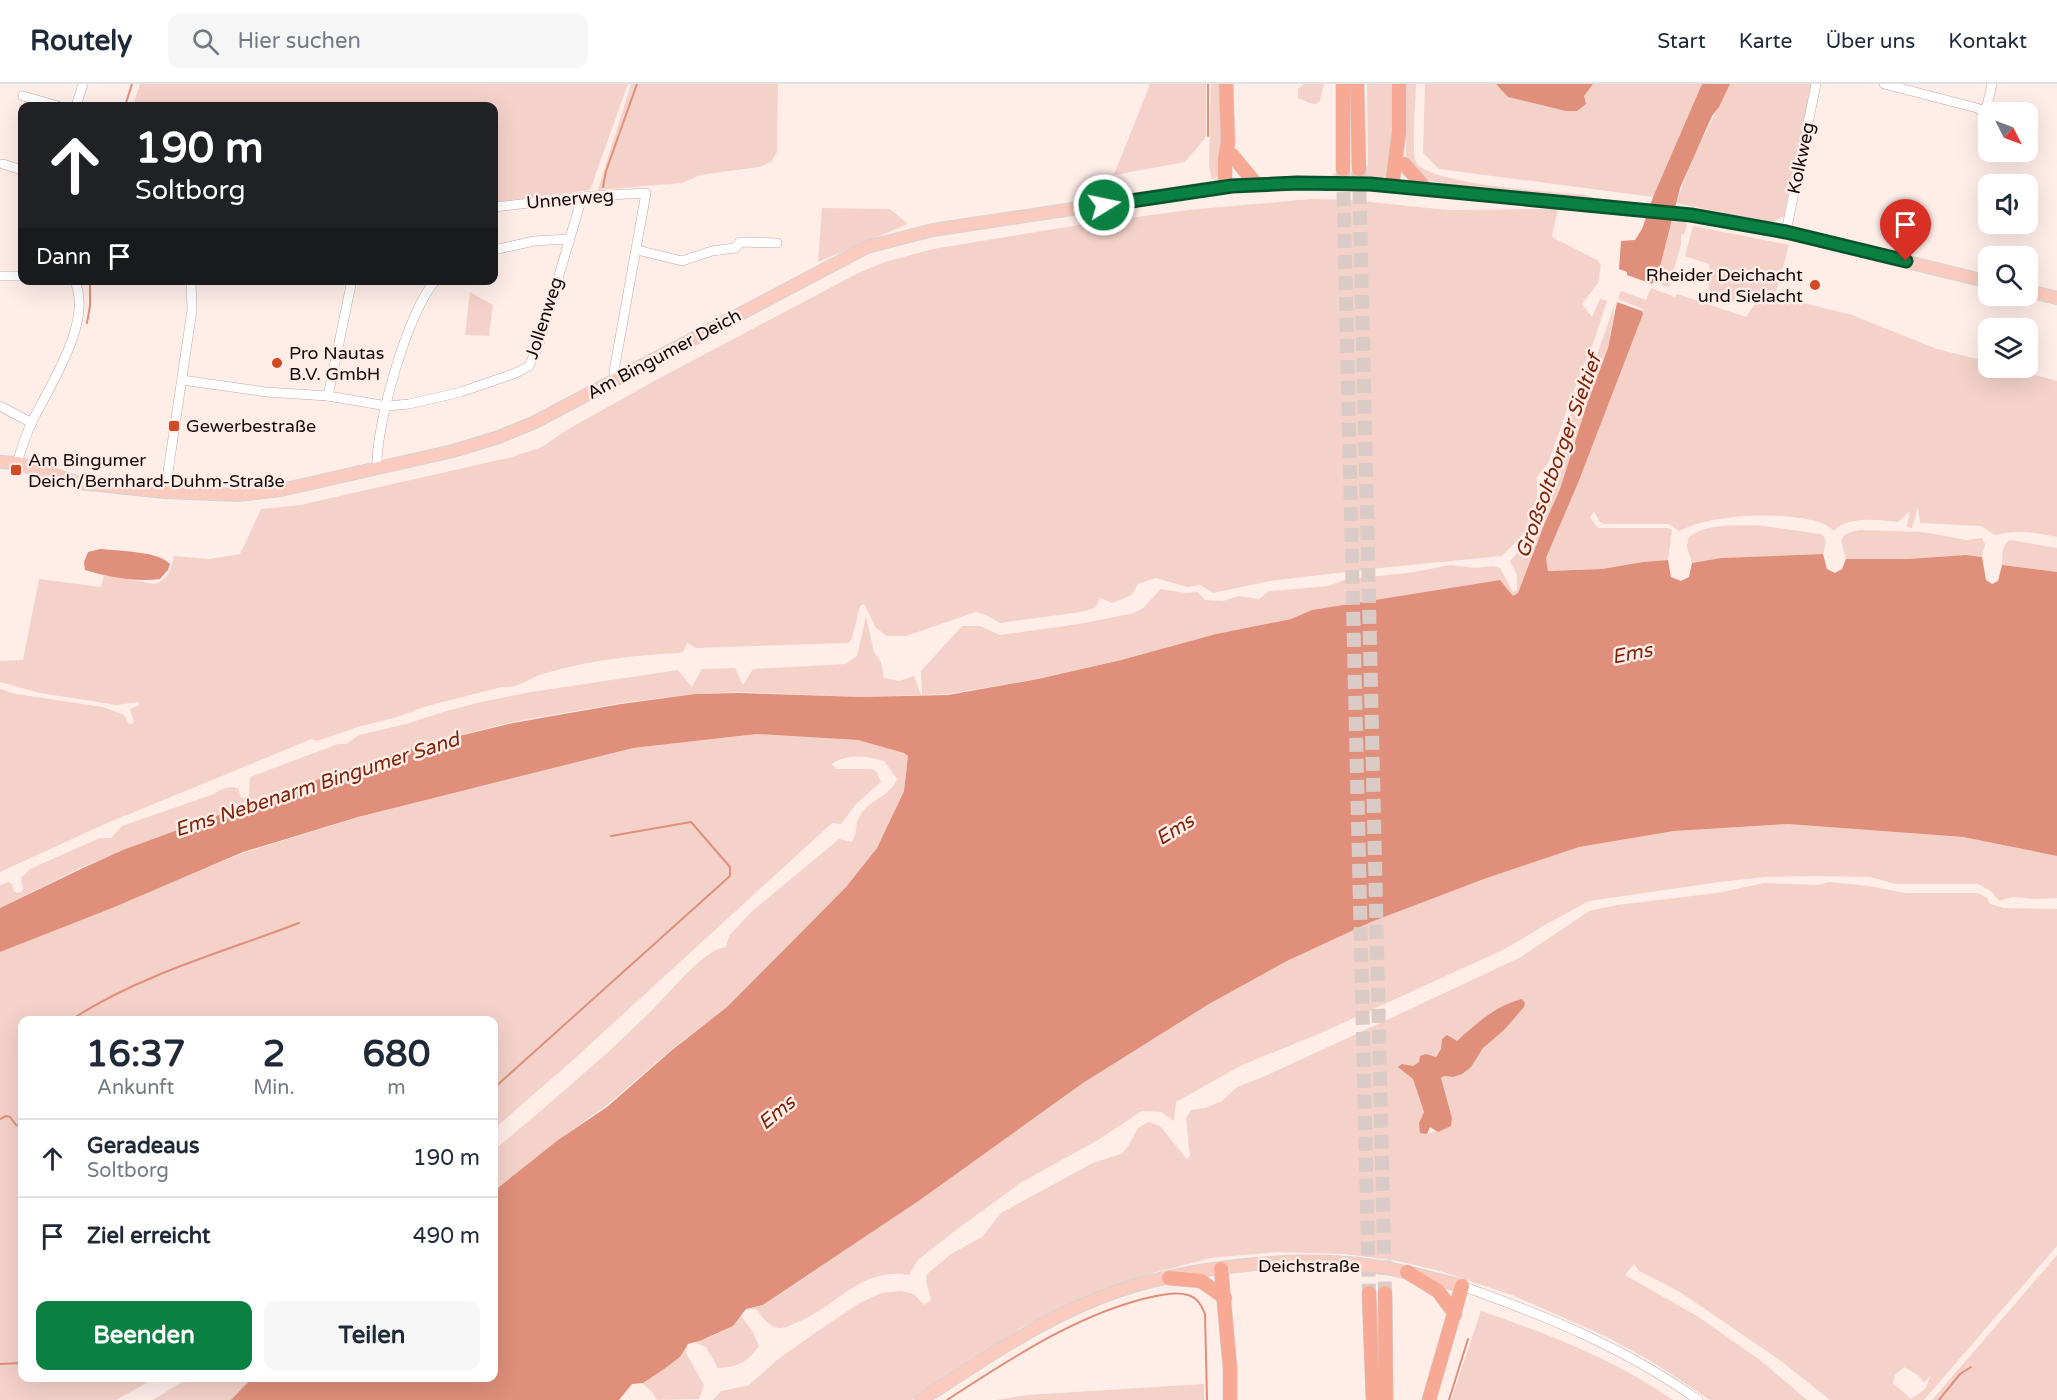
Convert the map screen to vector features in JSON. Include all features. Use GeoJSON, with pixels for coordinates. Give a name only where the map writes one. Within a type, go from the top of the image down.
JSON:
{"type":"FeatureCollection","features":[{"type":"Feature","properties":{"kind":"highway"},"geometry":{"type":"LineString","coordinates":[[1226,84],[1230,149],[1225,158],[1228,186]]}},
{"type":"Feature","properties":{"kind":"highway"},"geometry":{"type":"LineString","coordinates":[[1343,169],[1344,84]]}},
{"type":"Feature","properties":{"kind":"highway"},"geometry":{"type":"LineString","coordinates":[[1357,84],[1359,169]]}},
{"type":"Feature","properties":{"kind":"highway"},"geometry":{"type":"LineString","coordinates":[[1395,186],[1399,132],[1399,84]]}},
{"type":"Feature","properties":{"kind":"highway"},"geometry":{"type":"LineString","coordinates":[[1395,186],[1404,164],[1399,132]]}},
{"type":"Feature","properties":{"kind":"highway"},"geometry":{"type":"LineString","coordinates":[[1230,149],[1256,184]]}},
{"type":"Feature","properties":{"kind":"highway"},"geometry":{"type":"LineString","coordinates":[[1404,164],[1426,189]]}},
{"type":"Feature","properties":{"kind":"highway"},"geometry":{"type":"LineString","coordinates":[[1221,1269],[1230,1368],[1230,1400]]}},
{"type":"Feature","properties":{"kind":"highway"},"geometry":{"type":"LineString","coordinates":[[1407,1272],[1438,1291],[1455,1314]]}},
{"type":"Feature","properties":{"kind":"highway"},"geometry":{"type":"LineString","coordinates":[[1169,1278],[1201,1281],[1225,1298]]}},
{"type":"Feature","properties":{"kind":"highway"},"geometry":{"type":"LineString","coordinates":[[1429,1400],[1462,1286]]}},
{"type":"Feature","properties":{"kind":"highway"},"geometry":{"type":"LineString","coordinates":[[1369,1293],[1373,1400]]}},
{"type":"Feature","properties":{"kind":"highway"},"geometry":{"type":"LineString","coordinates":[[1385,1293],[1386,1400]]}},
{"type":"Feature","properties":{"kind":"main road","name":"Am Bingumer Deich"},"geometry":{"type":"LineString","coordinates":[[0,462],[17,463],[79,483],[213,496],[260,493],[453,451],[499,437],[535,422],[816,273],[867,248],[893,239],[933,230],[1228,186],[1327,183],[1395,186],[1679,214],[1786,232],[1978,279]]}},
{"type":"Feature","properties":{"kind":"main road"},"geometry":{"type":"LineString","coordinates":[[2038,293],[2057,298]]}},
{"type":"Feature","properties":{"kind":"main road","name":"Deichstraße"},"geometry":{"type":"LineString","coordinates":[[921,1400],[1022,1336],[1059,1317],[1099,1298],[1169,1278],[1221,1269],[1328,1262],[1407,1272],[1462,1286]]}},
{"type":"Feature","properties":{"kind":"street"},"geometry":{"type":"LineString","coordinates":[[77,102],[83,84]]}},
{"type":"Feature","properties":{"kind":"street","name":"Kolkweg"},"geometry":{"type":"LineString","coordinates":[[1786,232],[1816,84]]}},
{"type":"Feature","properties":{"kind":"street"},"geometry":{"type":"LineString","coordinates":[[1884,84],[1978,109]]}},
{"type":"Feature","properties":{"kind":"street"},"geometry":{"type":"LineString","coordinates":[[1988,102],[1992,84]]}},
{"type":"Feature","properties":{"kind":"street"},"geometry":{"type":"LineString","coordinates":[[23,96],[44,102]]}},
{"type":"Feature","properties":{"kind":"street"},"geometry":{"type":"LineString","coordinates":[[3,164],[18,169]]}},
{"type":"Feature","properties":{"kind":"street","name":"Unnerweg"},"geometry":{"type":"LineString","coordinates":[[498,206],[582,196],[646,193],[637,250]]}},
{"type":"Feature","properties":{"kind":"street","name":"Jollenweg"},"geometry":{"type":"LineString","coordinates":[[387,406],[409,404],[461,392],[529,366],[538,346],[582,196]]}},
{"type":"Feature","properties":{"kind":"street"},"geometry":{"type":"LineString","coordinates":[[498,249],[534,242],[568,239]]}},
{"type":"Feature","properties":{"kind":"street"},"geometry":{"type":"LineString","coordinates":[[616,380],[614,371],[637,250],[682,261],[712,251],[735,249],[740,242],[777,243]]}},
{"type":"Feature","properties":{"kind":"street"},"geometry":{"type":"LineString","coordinates":[[0,276],[18,276]]}},
{"type":"Feature","properties":{"kind":"street"},"geometry":{"type":"LineString","coordinates":[[17,463],[22,443],[60,367],[78,323],[79,292],[76,285]]}},
{"type":"Feature","properties":{"kind":"street"},"geometry":{"type":"LineString","coordinates":[[165,492],[192,310],[191,285]]}},
{"type":"Feature","properties":{"kind":"street"},"geometry":{"type":"LineString","coordinates":[[327,396],[351,285]]}},
{"type":"Feature","properties":{"kind":"street"},"geometry":{"type":"LineString","coordinates":[[377,468],[376,457],[387,406],[412,320],[432,285]]}},
{"type":"Feature","properties":{"kind":"street"},"geometry":{"type":"LineString","coordinates":[[182,380],[266,392],[327,396],[387,406]]}},
{"type":"Feature","properties":{"kind":"street"},"geometry":{"type":"LineString","coordinates":[[0,406],[32,423]]}},
{"type":"Feature","properties":{"kind":"street","name":"Deichstraße"},"geometry":{"type":"LineString","coordinates":[[1462,1286],[1536,1312],[1592,1336],[1633,1358],[1698,1400]]}},
{"type":"Feature","properties":{"kind":"shaded area"},"geometry":{"type":"Polygon","coordinates":[[[140,84],[628,84],[590,190],[498,202],[498,102],[134,102],[140,84]]]}},
{"type":"Feature","properties":{"kind":"shaded area"},"geometry":{"type":"Polygon","coordinates":[[[631,84],[778,84],[777,152],[771,162],[759,167],[700,175],[682,183],[598,190],[631,84]]]}},
{"type":"Feature","properties":{"kind":"shaded area"},"geometry":{"type":"Polygon","coordinates":[[[1150,84],[1206,84],[1206,137],[1185,162],[1114,175],[1150,84]]]}},
{"type":"Feature","properties":{"kind":"shaded area"},"geometry":{"type":"Polygon","coordinates":[[[1211,84],[1222,84],[1221,171],[1212,180],[1209,166],[1211,84]]]}},
{"type":"Feature","properties":{"kind":"shaded area"},"geometry":{"type":"Polygon","coordinates":[[[1304,84],[1324,84],[1320,101],[1314,104],[1298,98],[1298,89],[1304,84]]]}},
{"type":"Feature","properties":{"kind":"shaded area"},"geometry":{"type":"Polygon","coordinates":[[[1367,84],[1395,84],[1391,169],[1386,176],[1380,178],[1332,178],[1334,173],[1365,171],[1368,166],[1367,84]]]}},
{"type":"Feature","properties":{"kind":"shaded area"},"geometry":{"type":"Polygon","coordinates":[[[1403,84],[1416,84],[1415,156],[1416,162],[1426,170],[1468,182],[1585,195],[1594,198],[1594,201],[1485,192],[1426,179],[1412,167],[1406,155],[1403,84]]]}},
{"type":"Feature","properties":{"kind":"shaded area"},"geometry":{"type":"Polygon","coordinates":[[[1425,84],[1496,84],[1498,87],[1540,104],[1566,111],[1584,96],[1593,84],[1702,84],[1653,197],[1439,169],[1423,153],[1425,84]]]}},
{"type":"Feature","properties":{"kind":"shaded area"},"geometry":{"type":"Polygon","coordinates":[[[1730,84],[1811,84],[1784,216],[1771,223],[1676,203],[1693,158],[1730,84]]]}},
{"type":"Feature","properties":{"kind":"shaded area"},"geometry":{"type":"Polygon","coordinates":[[[1311,199],[1352,200],[1447,210],[1558,209],[1552,237],[1597,260],[1601,265],[1598,283],[1582,304],[1592,317],[1600,299],[1607,301],[1548,463],[1537,477],[1537,496],[1532,525],[1502,556],[1270,581],[1213,593],[1200,585],[1187,587],[1156,578],[1138,584],[1132,595],[1112,603],[1100,598],[1095,608],[1081,612],[1000,623],[976,612],[906,636],[887,636],[876,628],[864,604],[860,606],[852,639],[848,643],[696,648],[687,643],[684,651],[680,653],[613,659],[563,668],[519,685],[502,687],[427,706],[317,741],[312,739],[105,824],[0,872],[0,689],[16,694],[103,707],[124,715],[129,724],[134,723],[130,709],[139,705],[138,702],[117,705],[40,693],[0,682],[0,661],[23,660],[39,579],[101,587],[104,575],[155,584],[166,576],[174,556],[209,559],[240,554],[261,509],[300,505],[512,457],[542,447],[565,431],[656,380],[860,272],[885,262],[933,249],[1085,224],[1188,210],[1311,199]]]}},
{"type":"Feature","properties":{"kind":"shaded area"},"geometry":{"type":"Polygon","coordinates":[[[822,208],[890,209],[908,224],[818,262],[822,208]]]}},
{"type":"Feature","properties":{"kind":"shaded area"},"geometry":{"type":"Polygon","coordinates":[[[1672,221],[1685,222],[1687,225],[1685,233],[1681,235],[1681,244],[1669,287],[1656,283],[1672,221]]]}},
{"type":"Feature","properties":{"kind":"shaded area"},"geometry":{"type":"Polygon","coordinates":[[[1693,226],[1789,245],[1775,296],[1852,315],[1937,349],[1978,359],[1978,378],[2038,378],[2038,376],[2057,381],[2057,537],[2018,532],[1995,535],[1981,526],[1920,523],[1918,507],[1912,528],[1907,527],[1910,511],[1898,522],[1855,521],[1840,526],[1834,531],[1822,523],[1807,519],[1750,516],[1711,520],[1679,531],[1669,524],[1604,524],[1594,512],[1590,517],[1598,528],[1668,528],[1672,530],[1668,560],[1602,569],[1548,571],[1546,558],[1578,483],[1643,309],[1618,299],[1621,291],[1646,300],[1651,288],[1675,297],[1677,294],[1746,317],[1756,302],[1726,301],[1709,296],[1709,264],[1685,256],[1693,226]]]}},
{"type":"Feature","properties":{"kind":"shaded area"},"geometry":{"type":"Polygon","coordinates":[[[470,292],[493,305],[489,336],[465,335],[470,292]]]}},
{"type":"Feature","properties":{"kind":"shaded area"},"geometry":{"type":"Polygon","coordinates":[[[1615,304],[1608,348],[1587,404],[1560,489],[1518,594],[1513,596],[1500,580],[1312,610],[1291,619],[1216,634],[1120,660],[1037,679],[947,694],[922,695],[921,671],[962,626],[980,626],[1000,635],[1079,624],[1134,613],[1143,608],[1161,589],[1186,593],[1198,592],[1205,600],[1223,601],[1239,596],[1259,599],[1269,591],[1328,586],[1347,579],[1408,573],[1451,565],[1500,568],[1513,592],[1517,590],[1517,575],[1510,561],[1545,515],[1546,503],[1555,486],[1554,478],[1543,489],[1543,482],[1547,473],[1562,455],[1558,448],[1574,404],[1587,383],[1615,304]]]}},
{"type":"Feature","properties":{"kind":"shaded area"},"geometry":{"type":"Polygon","coordinates":[[[1756,525],[1821,534],[1825,540],[1823,554],[1721,558],[1692,563],[1687,547],[1688,538],[1695,533],[1720,526],[1756,525]]]}},
{"type":"Feature","properties":{"kind":"shaded area"},"geometry":{"type":"Polygon","coordinates":[[[1860,530],[1923,532],[1967,540],[1982,538],[1985,544],[1982,557],[1966,555],[1907,559],[1846,559],[1842,539],[1847,533],[1860,530]]]}},
{"type":"Feature","properties":{"kind":"shaded area"},"geometry":{"type":"Polygon","coordinates":[[[2010,540],[2057,548],[2057,572],[2002,565],[2004,547],[2010,540]]]}},
{"type":"Feature","properties":{"kind":"shaded area"},"geometry":{"type":"Polygon","coordinates":[[[866,616],[874,652],[881,662],[884,678],[899,681],[914,676],[921,695],[862,697],[738,692],[695,694],[621,703],[512,722],[434,742],[339,772],[241,807],[82,867],[0,908],[0,885],[8,882],[12,884],[14,891],[21,892],[23,888],[21,878],[30,869],[100,838],[111,838],[122,826],[223,789],[238,788],[241,798],[246,798],[249,795],[250,777],[338,744],[346,744],[359,735],[481,702],[531,692],[678,670],[692,687],[702,669],[735,668],[743,685],[753,669],[846,664],[857,656],[866,616]]]}},
{"type":"Feature","properties":{"kind":"shaded area"},"geometry":{"type":"Polygon","coordinates":[[[758,734],[859,740],[908,756],[904,790],[877,848],[846,887],[727,1007],[672,1049],[607,1105],[498,1188],[498,1147],[606,1054],[697,964],[716,950],[726,947],[729,936],[751,912],[839,839],[852,842],[858,819],[863,811],[886,793],[897,779],[884,761],[857,756],[844,758],[832,764],[836,769],[871,769],[876,771],[881,782],[857,803],[841,824],[832,823],[498,1126],[498,1016],[18,1016],[18,1382],[148,1382],[116,1400],[0,1400],[0,952],[243,853],[359,817],[633,748],[758,734]]]}},
{"type":"Feature","properties":{"kind":"shaded area"},"geometry":{"type":"Polygon","coordinates":[[[1788,824],[1963,837],[2057,856],[2057,898],[2013,897],[1999,901],[1991,891],[1978,884],[1896,884],[1870,877],[1817,876],[1765,877],[1589,901],[1505,949],[1321,1033],[1242,1065],[1176,1102],[1174,1121],[1161,1112],[1142,1111],[1098,1140],[1022,1182],[918,1260],[909,1275],[877,1276],[850,1289],[812,1315],[783,1328],[770,1324],[756,1309],[746,1309],[764,1305],[920,1200],[1083,1083],[1209,1004],[1287,961],[1371,922],[1484,879],[1579,847],[1674,831],[1788,824]]]}},
{"type":"Feature","properties":{"kind":"shaded area"},"geometry":{"type":"Polygon","coordinates":[[[1829,882],[1905,893],[1978,893],[1987,898],[1990,904],[2004,908],[2057,909],[2057,1246],[1924,1400],[1830,1400],[1781,1361],[1680,1292],[1639,1271],[1634,1264],[1625,1275],[1697,1316],[1760,1360],[1807,1400],[1710,1400],[1651,1361],[1605,1336],[1512,1295],[1440,1271],[1398,1261],[1345,1254],[1278,1252],[1211,1258],[1103,1289],[1021,1328],[912,1400],[713,1400],[721,1391],[749,1385],[777,1360],[812,1335],[858,1304],[881,1293],[902,1291],[914,1294],[924,1305],[931,1300],[926,1281],[927,1274],[951,1254],[982,1237],[1001,1213],[1093,1163],[1121,1154],[1138,1128],[1149,1122],[1160,1126],[1187,1159],[1190,1157],[1186,1118],[1191,1110],[1205,1108],[1222,1101],[1237,1087],[1521,957],[1589,911],[1617,905],[1717,893],[1764,883],[1817,885],[1829,882]],[[1513,1019],[1457,1041],[1441,1050],[1435,1057],[1413,1066],[1413,1079],[1424,1112],[1419,1123],[1427,1134],[1451,1126],[1452,1118],[1441,1079],[1443,1076],[1452,1076],[1466,1071],[1489,1041],[1513,1019]],[[1904,1367],[1895,1375],[1893,1383],[1911,1399],[1925,1389],[1931,1375],[1924,1383],[1918,1375],[1904,1367]]]}},
{"type":"Feature","properties":{"kind":"shaded area"},"geometry":{"type":"Polygon","coordinates":[[[2057,1255],[2057,1400],[1932,1400],[2057,1255]]]}},
{"type":"Feature","properties":{"kind":"shaded area"},"geometry":{"type":"Polygon","coordinates":[[[1481,1311],[1604,1360],[1651,1385],[1673,1400],[1451,1400],[1481,1311]]]}},
{"type":"Feature","properties":{"kind":"shaded area"},"geometry":{"type":"Polygon","coordinates":[[[741,1316],[753,1332],[759,1346],[742,1363],[718,1368],[706,1347],[693,1342],[720,1333],[741,1316]]]}},
{"type":"Feature","properties":{"kind":"shaded area"},"geometry":{"type":"Polygon","coordinates":[[[687,1345],[686,1353],[704,1385],[699,1399],[657,1400],[642,1383],[680,1357],[687,1345]]]}},
{"type":"Feature","properties":{"kind":"shaded area"},"geometry":{"type":"Polygon","coordinates":[[[182,1382],[257,1382],[241,1400],[153,1400],[182,1382]]]}},
{"type":"Feature","properties":{"kind":"shaded area"},"geometry":{"type":"Polygon","coordinates":[[[1204,1384],[1204,1400],[996,1400],[1027,1395],[1204,1384]]]}},
{"type":"Feature","properties":{"kind":"water"},"geometry":{"type":"Polygon","coordinates":[[[1496,84],[1593,84],[1584,96],[1586,104],[1577,111],[1566,111],[1508,97],[1496,84]]]}},
{"type":"Feature","properties":{"kind":"water"},"geometry":{"type":"Polygon","coordinates":[[[1702,84],[1730,84],[1712,116],[1680,188],[1656,283],[1652,284],[1627,275],[1627,272],[1619,269],[1621,241],[1635,240],[1642,229],[1653,197],[1702,84]]]}},
{"type":"Feature","properties":{"kind":"water"},"geometry":{"type":"Polygon","coordinates":[[[1617,302],[1642,311],[1643,314],[1578,483],[1546,558],[1548,571],[1602,569],[1668,560],[1671,577],[1681,581],[1689,577],[1692,563],[1721,558],[1823,554],[1827,569],[1835,573],[1842,569],[1846,559],[1907,559],[1966,555],[1982,557],[1986,580],[1992,584],[1998,581],[2002,565],[2057,572],[2057,856],[1963,837],[1788,824],[1674,831],[1579,847],[1484,879],[1371,922],[1287,961],[1209,1004],[1083,1083],[920,1200],[763,1305],[746,1309],[733,1326],[688,1344],[680,1357],[643,1383],[632,1384],[619,1400],[231,1400],[248,1382],[498,1382],[498,1188],[558,1140],[607,1107],[672,1050],[727,1007],[846,887],[877,848],[904,791],[908,756],[858,740],[757,734],[633,748],[358,817],[243,852],[112,908],[0,952],[0,908],[123,850],[241,807],[339,772],[434,742],[513,723],[695,694],[862,697],[948,695],[1038,679],[1121,660],[1216,634],[1291,619],[1312,610],[1500,580],[1513,596],[1518,593],[1560,489],[1587,404],[1608,348],[1617,302]]]}},
{"type":"Feature","properties":{"kind":"water"},"geometry":{"type":"Polygon","coordinates":[[[100,549],[148,554],[157,556],[170,564],[160,579],[151,580],[122,578],[85,570],[84,562],[88,552],[100,549]]]}},
{"type":"Feature","properties":{"kind":"water"},"geometry":{"type":"Polygon","coordinates":[[[1522,999],[1525,1003],[1524,1007],[1504,1030],[1483,1048],[1471,1067],[1462,1074],[1441,1078],[1452,1118],[1451,1126],[1438,1132],[1430,1127],[1427,1134],[1420,1133],[1419,1123],[1424,1112],[1413,1079],[1398,1067],[1402,1064],[1413,1066],[1419,1062],[1420,1056],[1426,1054],[1436,1057],[1441,1049],[1442,1039],[1447,1035],[1457,1041],[1495,1011],[1522,999]]]}},
{"type":"Feature","properties":{"kind":"waterway"},"geometry":{"type":"LineString","coordinates":[[126,102],[132,84]]}},
{"type":"Feature","properties":{"kind":"waterway"},"geometry":{"type":"LineString","coordinates":[[603,187],[606,171],[637,84]]}},
{"type":"Feature","properties":{"kind":"waterway"},"geometry":{"type":"LineString","coordinates":[[1208,84],[1208,136]]}},
{"type":"Feature","properties":{"kind":"waterway"},"geometry":{"type":"LineString","coordinates":[[87,323],[90,285]]}},
{"type":"Feature","properties":{"kind":"waterway"},"geometry":{"type":"LineString","coordinates":[[498,1084],[730,876],[730,867],[691,822],[611,836]]}},
{"type":"Feature","properties":{"kind":"waterway"},"geometry":{"type":"LineString","coordinates":[[77,1016],[102,1001],[185,964],[299,923]]}},
{"type":"Feature","properties":{"kind":"waterway"},"geometry":{"type":"LineString","coordinates":[[0,1119],[10,1117],[18,1125]]}},
{"type":"Feature","properties":{"kind":"waterway"},"geometry":{"type":"LineString","coordinates":[[947,1400],[1021,1353],[1074,1325],[1128,1303],[1176,1293],[1188,1295],[1197,1300],[1205,1314],[1207,1400]]}},
{"type":"Feature","properties":{"kind":"waterway"},"geometry":{"type":"LineString","coordinates":[[1449,1400],[1468,1339]]}},
{"type":"Feature","properties":{"kind":"waterway"},"geometry":{"type":"LineString","coordinates":[[0,1364],[18,1363]]}},
{"type":"Feature","properties":{"kind":"waterway"},"geometry":{"type":"LineString","coordinates":[[1939,1400],[1960,1374],[1971,1367]]}},
{"type":"Feature","properties":{"kind":"tunnel"},"geometry":{"type":"LineString","coordinates":[[1359,169],[1385,1293]]}},
{"type":"Feature","properties":{"kind":"tunnel"},"geometry":{"type":"LineString","coordinates":[[1343,171],[1369,1293]]}},
{"type":"Feature","properties":{"kind":"place","name":"Rheider Deichacht und Sielacht"},"geometry":{"type":"Point","coordinates":[1815,285]}},
{"type":"Feature","properties":{"kind":"place","name":"Pro Nautas B.V. GmbH"},"geometry":{"type":"Point","coordinates":[277,363]}},
{"type":"Feature","properties":{"kind":"place","name":"Gewerbestraße"},"geometry":{"type":"Point","coordinates":[174,426]}},
{"type":"Feature","properties":{"kind":"place","name":"Am Bingumer Deich/Bernhard-Duhm-Straße"},"geometry":{"type":"Point","coordinates":[16,470]}},
{"type":"Feature","properties":{"kind":"route"},"geometry":{"type":"LineString","coordinates":[[1104,205],[1256,184],[1370,184],[1691,215],[1786,232],[1906,261]]}},
{"type":"Feature","properties":{"kind":"water label","name":"Großsoltborger Sieltief"},"geometry":{"type":"Point","coordinates":[1559,456]}},
{"type":"Feature","properties":{"kind":"water label","name":"Ems"},"geometry":{"type":"Point","coordinates":[1632,654]}},
{"type":"Feature","properties":{"kind":"water label","name":"Ems Nebenarm Bingumer Sand"},"geometry":{"type":"Point","coordinates":[317,785]}},
{"type":"Feature","properties":{"kind":"water label","name":"Ems"},"geometry":{"type":"Point","coordinates":[1175,830]}},
{"type":"Feature","properties":{"kind":"water label","name":"Ems"},"geometry":{"type":"Point","coordinates":[777,1113]}}]}
